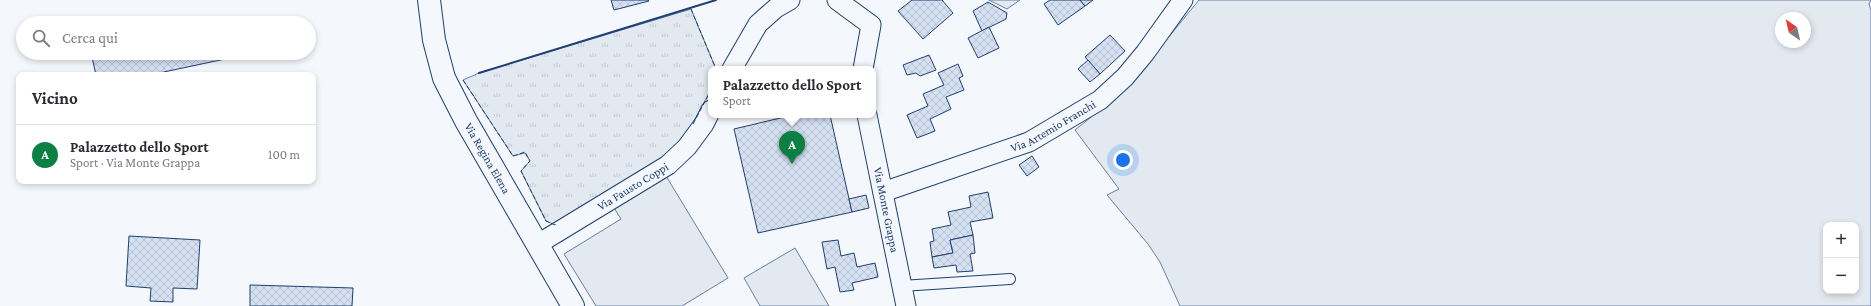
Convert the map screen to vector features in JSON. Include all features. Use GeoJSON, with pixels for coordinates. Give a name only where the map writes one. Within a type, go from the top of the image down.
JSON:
{"type":"FeatureCollection","features":[{"type":"Feature","properties":{"kind":"street","name":"Via Regina Elena"},"geometry":{"type":"LineString","coordinates":[[429,0],[434,40],[444,78],[466,121],[573,306]]}},
{"type":"Feature","properties":{"kind":"street"},"geometry":{"type":"LineString","coordinates":[[734,66],[758,24],[776,8],[790,0]]}},
{"type":"Feature","properties":{"kind":"street"},"geometry":{"type":"LineString","coordinates":[[837,0],[871,26],[864,66]]}},
{"type":"Feature","properties":{"kind":"street","name":"Via Artemio Franchi"},"geometry":{"type":"LineString","coordinates":[[883,192],[1029,142],[1100,100],[1125,77],[1145,53],[1183,0]]}},
{"type":"Feature","properties":{"kind":"street","name":"Via Fausto Coppi"},"geometry":{"type":"LineString","coordinates":[[538,244],[668,165],[687,147],[708,116]]}},
{"type":"Feature","properties":{"kind":"street","name":"Via Monte Grappa"},"geometry":{"type":"LineString","coordinates":[[868,118],[906,306]]}},
{"type":"Feature","properties":{"kind":"lane"},"geometry":{"type":"LineString","coordinates":[[901,286],[1010,279]]}},
{"type":"Feature","properties":{"kind":"green space"},"geometry":{"type":"Polygon","coordinates":[[[989,0],[1020,0],[1007,9],[989,0]]]}},
{"type":"Feature","properties":{"kind":"green space"},"geometry":{"type":"Polygon","coordinates":[[[1199,0],[1871,0],[1869,4],[1871,10],[1871,306],[1180,306],[1160,262],[1148,244],[1107,195],[1119,189],[1075,130],[1126,89],[1199,0]]]}},
{"type":"Feature","properties":{"kind":"green space"},"geometry":{"type":"Polygon","coordinates":[[[691,9],[715,66],[708,66],[708,95],[689,130],[676,149],[555,225],[546,221],[521,171],[530,161],[525,153],[513,156],[463,80],[479,73],[691,9]]]}},
{"type":"Feature","properties":{"kind":"green space"},"geometry":{"type":"Polygon","coordinates":[[[666,176],[728,278],[682,306],[596,306],[564,254],[621,219],[614,208],[666,176]]]}},
{"type":"Feature","properties":{"kind":"green space"},"geometry":{"type":"Polygon","coordinates":[[[795,248],[829,306],[760,306],[744,278],[795,248]]]}},
{"type":"Feature","properties":{"kind":"building"},"geometry":{"type":"Polygon","coordinates":[[[611,0],[648,0],[649,1],[614,10],[611,0]]]}},
{"type":"Feature","properties":{"kind":"building"},"geometry":{"type":"Polygon","coordinates":[[[912,0],[942,0],[953,13],[923,39],[898,11],[912,0]]]}},
{"type":"Feature","properties":{"kind":"building"},"geometry":{"type":"Polygon","coordinates":[[[1050,0],[1080,0],[1085,6],[1058,25],[1044,4],[1050,0]]]}},
{"type":"Feature","properties":{"kind":"building"},"geometry":{"type":"Polygon","coordinates":[[[1080,0],[1093,0],[1085,6],[1080,0]]]}},
{"type":"Feature","properties":{"kind":"building"},"geometry":{"type":"Polygon","coordinates":[[[988,2],[1007,13],[1006,19],[982,31],[973,11],[988,2]]]}},
{"type":"Feature","properties":{"kind":"building"},"geometry":{"type":"Polygon","coordinates":[[[989,27],[999,48],[978,58],[968,38],[989,27]]]}},
{"type":"Feature","properties":{"kind":"building"},"geometry":{"type":"Polygon","coordinates":[[[1110,35],[1125,51],[1100,74],[1085,57],[1110,35]]]}},
{"type":"Feature","properties":{"kind":"building"},"geometry":{"type":"Polygon","coordinates":[[[929,55],[936,70],[920,76],[916,73],[907,75],[903,65],[929,55]]]}},
{"type":"Feature","properties":{"kind":"building"},"geometry":{"type":"Polygon","coordinates":[[[93,60],[220,60],[164,72],[95,72],[93,60]]]}},
{"type":"Feature","properties":{"kind":"building"},"geometry":{"type":"Polygon","coordinates":[[[1088,60],[1100,74],[1090,82],[1078,69],[1088,60]]]}},
{"type":"Feature","properties":{"kind":"building"},"geometry":{"type":"Polygon","coordinates":[[[958,64],[963,76],[959,78],[964,90],[946,97],[951,109],[930,119],[935,131],[917,138],[907,115],[928,106],[923,94],[944,85],[938,73],[958,64]]]}},
{"type":"Feature","properties":{"kind":"building"},"geometry":{"type":"Polygon","coordinates":[[[780,118],[831,118],[852,212],[758,233],[734,129],[780,118]]]}},
{"type":"Feature","properties":{"kind":"building"},"geometry":{"type":"Polygon","coordinates":[[[1032,156],[1039,167],[1027,176],[1019,165],[1032,156]]]}},
{"type":"Feature","properties":{"kind":"building"},"geometry":{"type":"Polygon","coordinates":[[[988,192],[993,218],[970,222],[973,235],[950,240],[953,253],[932,257],[930,242],[934,241],[932,229],[951,225],[948,212],[971,207],[969,196],[988,192]]]}},
{"type":"Feature","properties":{"kind":"building"},"geometry":{"type":"Polygon","coordinates":[[[866,195],[869,208],[852,212],[849,199],[866,195]]]}},
{"type":"Feature","properties":{"kind":"building"},"geometry":{"type":"Polygon","coordinates":[[[973,235],[975,253],[970,254],[973,271],[957,272],[956,265],[934,268],[932,257],[953,253],[950,240],[973,235]]]}},
{"type":"Feature","properties":{"kind":"building"},"geometry":{"type":"Polygon","coordinates":[[[129,236],[200,240],[197,289],[173,288],[173,302],[150,301],[151,288],[126,286],[129,236]]]}},
{"type":"Feature","properties":{"kind":"building"},"geometry":{"type":"Polygon","coordinates":[[[838,240],[841,256],[854,253],[857,267],[875,263],[878,277],[852,283],[854,290],[840,292],[835,267],[827,269],[822,242],[838,240]]]}},
{"type":"Feature","properties":{"kind":"building"},"geometry":{"type":"Polygon","coordinates":[[[250,285],[353,288],[352,306],[250,306],[250,285]]]}},
{"type":"Feature","properties":{"kind":"fence"},"geometry":{"type":"LineString","coordinates":[[691,9],[715,66]]}},
{"type":"Feature","properties":{"kind":"fence"},"geometry":{"type":"LineString","coordinates":[[463,80],[513,156],[525,152],[530,161],[521,171],[546,221],[555,225],[556,224]]}},
{"type":"Feature","properties":{"kind":"fence"},"geometry":{"type":"LineString","coordinates":[[693,124],[708,96]]}},
{"type":"Feature","properties":{"kind":"wall"},"geometry":{"type":"LineString","coordinates":[[479,73],[716,0]]}},
{"type":"Feature","properties":{"kind":"place","name":"Palazzetto dello Sport"},"geometry":{"type":"Point","coordinates":[792,164]}}]}
